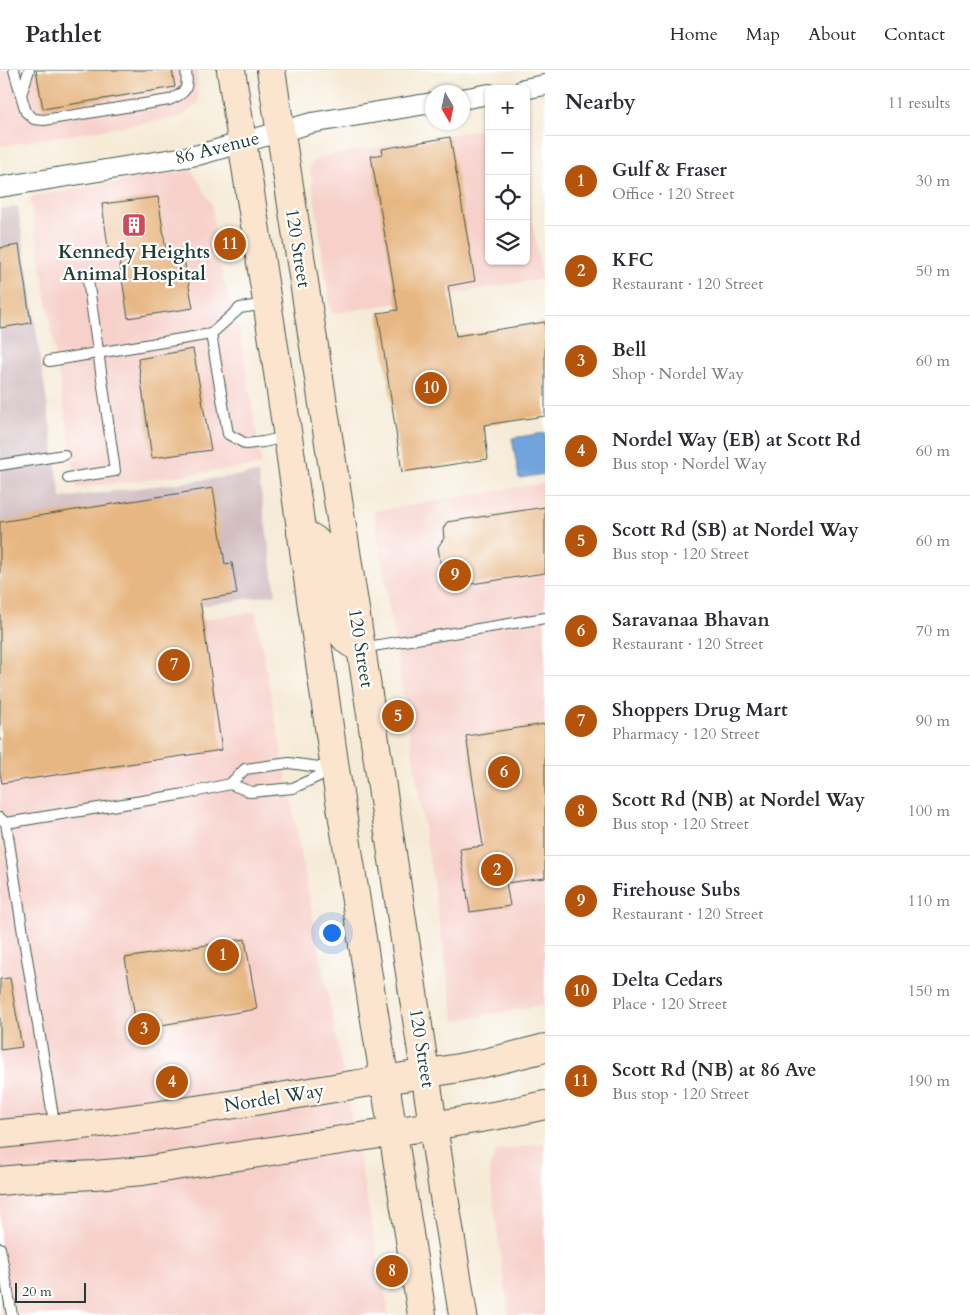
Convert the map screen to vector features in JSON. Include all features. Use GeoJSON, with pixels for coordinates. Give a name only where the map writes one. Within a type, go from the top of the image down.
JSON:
{"type":"FeatureCollection","features":[{"type":"Feature","properties":{"kind":"main road","name":"120 Street"},"geometry":{"type":"LineString","coordinates":[[231,70],[288,437],[335,769],[422,1315]]}},
{"type":"Feature","properties":{"kind":"main road","name":"120 Street"},"geometry":{"type":"LineString","coordinates":[[270,70],[463,1315]]}},
{"type":"Feature","properties":{"kind":"main road"},"geometry":{"type":"LineString","coordinates":[[301,533],[315,540],[321,548],[326,560],[337,622],[348,642],[361,648]]}},
{"type":"Feature","properties":{"kind":"main road","name":"Nordel Way"},"geometry":{"type":"LineString","coordinates":[[0,1134],[56,1129],[306,1093],[464,1068],[545,1048]]}},
{"type":"Feature","properties":{"kind":"main road"},"geometry":{"type":"LineString","coordinates":[[0,1181],[143,1171],[504,1114],[545,1105]]}},
{"type":"Feature","properties":{"kind":"street"},"geometry":{"type":"LineString","coordinates":[[530,88],[545,85]]}},
{"type":"Feature","properties":{"kind":"street"},"geometry":{"type":"LineString","coordinates":[[470,98],[485,95]]}},
{"type":"Feature","properties":{"kind":"street","name":"86 Avenue"},"geometry":{"type":"LineString","coordinates":[[0,187],[198,156],[311,123],[425,104]]}},
{"type":"Feature","properties":{"kind":"lane"},"geometry":{"type":"LineString","coordinates":[[14,70],[26,112],[34,119],[44,120],[169,100],[181,95],[188,84],[186,70]]}},
{"type":"Feature","properties":{"kind":"lane"},"geometry":{"type":"LineString","coordinates":[[21,95],[29,70]]}},
{"type":"Feature","properties":{"kind":"lane"},"geometry":{"type":"LineString","coordinates":[[68,478],[115,471],[88,280]]}},
{"type":"Feature","properties":{"kind":"lane"},"geometry":{"type":"LineString","coordinates":[[49,361],[212,334],[240,308],[267,304]]}},
{"type":"Feature","properties":{"kind":"lane"},"geometry":{"type":"LineString","coordinates":[[212,334],[228,434],[246,444],[288,437]]}},
{"type":"Feature","properties":{"kind":"lane"},"geometry":{"type":"LineString","coordinates":[[0,465],[64,455]]}},
{"type":"Feature","properties":{"kind":"lane"},"geometry":{"type":"LineString","coordinates":[[361,648],[545,618]]}},
{"type":"Feature","properties":{"kind":"lane"},"geometry":{"type":"LineString","coordinates":[[56,1129],[3,821],[59,815],[185,794],[230,784],[245,769],[289,763],[335,769]]}},
{"type":"Feature","properties":{"kind":"lane"},"geometry":{"type":"LineString","coordinates":[[230,784],[251,792],[293,788],[335,769]]}},
{"type":"Feature","properties":{"kind":"lane"},"geometry":{"type":"LineString","coordinates":[[0,1248],[12,1315]]}},
{"type":"Feature","properties":{"kind":"shaded area"},"geometry":{"type":"Polygon","coordinates":[[[0,70],[197,70],[198,103],[181,117],[0,146],[0,70]]]}},
{"type":"Feature","properties":{"kind":"shaded area"},"geometry":{"type":"Polygon","coordinates":[[[485,129],[485,265],[530,265],[530,205],[542,279],[331,314],[310,166],[320,157],[485,129]]]}},
{"type":"Feature","properties":{"kind":"shaded area"},"geometry":{"type":"Polygon","coordinates":[[[192,170],[212,205],[218,260],[239,330],[262,465],[77,488],[30,197],[192,170]]]}},
{"type":"Feature","properties":{"kind":"shaded area"},"geometry":{"type":"Polygon","coordinates":[[[18,207],[61,498],[258,473],[276,594],[0,638],[0,209],[18,207]]]}},
{"type":"Feature","properties":{"kind":"shaded area"},"geometry":{"type":"Polygon","coordinates":[[[545,483],[545,1004],[455,1021],[374,511],[545,483]]]}},
{"type":"Feature","properties":{"kind":"shaded area"},"geometry":{"type":"Polygon","coordinates":[[[255,612],[389,1315],[0,1315],[0,649],[255,612]]]}},
{"type":"Feature","properties":{"kind":"shaded area"},"geometry":{"type":"Polygon","coordinates":[[[545,1143],[545,1315],[509,1315],[489,1169],[496,1151],[545,1143]]]}},
{"type":"Feature","properties":{"kind":"water"},"geometry":{"type":"Polygon","coordinates":[[[545,433],[545,474],[519,478],[512,438],[545,433]]]}},
{"type":"Feature","properties":{"kind":"building"},"geometry":{"type":"Polygon","coordinates":[[[36,70],[172,70],[175,87],[43,109],[36,70]]]}},
{"type":"Feature","properties":{"kind":"building"},"geometry":{"type":"Polygon","coordinates":[[[450,137],[475,281],[448,286],[456,336],[545,322],[545,416],[484,425],[488,459],[402,472],[378,313],[398,310],[371,156],[383,154],[382,149],[450,137]]]}},
{"type":"Feature","properties":{"kind":"building"},"geometry":{"type":"Polygon","coordinates":[[[158,197],[167,257],[183,254],[193,308],[128,318],[118,252],[109,254],[102,204],[158,197]]]}},
{"type":"Feature","properties":{"kind":"building"},"geometry":{"type":"Polygon","coordinates":[[[19,245],[31,323],[0,328],[0,248],[19,245]]]}},
{"type":"Feature","properties":{"kind":"building"},"geometry":{"type":"Polygon","coordinates":[[[193,349],[211,450],[152,458],[138,359],[193,349]]]}},
{"type":"Feature","properties":{"kind":"building"},"geometry":{"type":"Polygon","coordinates":[[[213,488],[225,564],[232,563],[237,594],[200,600],[222,750],[2,783],[0,773],[0,522],[213,488]]]}},
{"type":"Feature","properties":{"kind":"building"},"geometry":{"type":"Polygon","coordinates":[[[545,507],[545,573],[451,587],[443,581],[438,547],[444,538],[443,529],[447,522],[545,507]]]}},
{"type":"Feature","properties":{"kind":"building"},"geometry":{"type":"Polygon","coordinates":[[[545,724],[545,878],[506,883],[510,906],[470,912],[460,849],[483,846],[466,736],[545,724]]]}},
{"type":"Feature","properties":{"kind":"building"},"geometry":{"type":"Polygon","coordinates":[[[245,939],[257,1009],[137,1029],[125,958],[245,939]]]}},
{"type":"Feature","properties":{"kind":"building"},"geometry":{"type":"Polygon","coordinates":[[[10,978],[22,1047],[0,1050],[0,979],[10,978]]]}},
{"type":"Feature","properties":{"kind":"place","name":"Kennedy Heights Animal Hospital"},"geometry":{"type":"Point","coordinates":[134,225]}},
{"type":"Feature","properties":{"kind":"place","name":"Scott Rd (NB) at 86 Ave"},"geometry":{"type":"Point","coordinates":[230,244]}},
{"type":"Feature","properties":{"kind":"place","name":"Delta Cedars"},"geometry":{"type":"Point","coordinates":[431,388]}},
{"type":"Feature","properties":{"kind":"place","name":"Firehouse Subs"},"geometry":{"type":"Point","coordinates":[455,575]}},
{"type":"Feature","properties":{"kind":"place","name":"Shoppers Drug Mart"},"geometry":{"type":"Point","coordinates":[174,665]}},
{"type":"Feature","properties":{"kind":"place","name":"Scott Rd (SB) at Nordel Way"},"geometry":{"type":"Point","coordinates":[398,716]}},
{"type":"Feature","properties":{"kind":"place","name":"Saravanaa Bhavan"},"geometry":{"type":"Point","coordinates":[504,772]}},
{"type":"Feature","properties":{"kind":"place","name":"KFC"},"geometry":{"type":"Point","coordinates":[497,870]}},
{"type":"Feature","properties":{"kind":"place","name":"Gulf & Fraser"},"geometry":{"type":"Point","coordinates":[223,955]}},
{"type":"Feature","properties":{"kind":"place","name":"Bell"},"geometry":{"type":"Point","coordinates":[144,1029]}},
{"type":"Feature","properties":{"kind":"place","name":"Nordel Way (EB) at Scott Rd"},"geometry":{"type":"Point","coordinates":[172,1082]}},
{"type":"Feature","properties":{"kind":"place","name":"Scott Rd (NB) at Nordel Way"},"geometry":{"type":"Point","coordinates":[392,1271]}}]}
